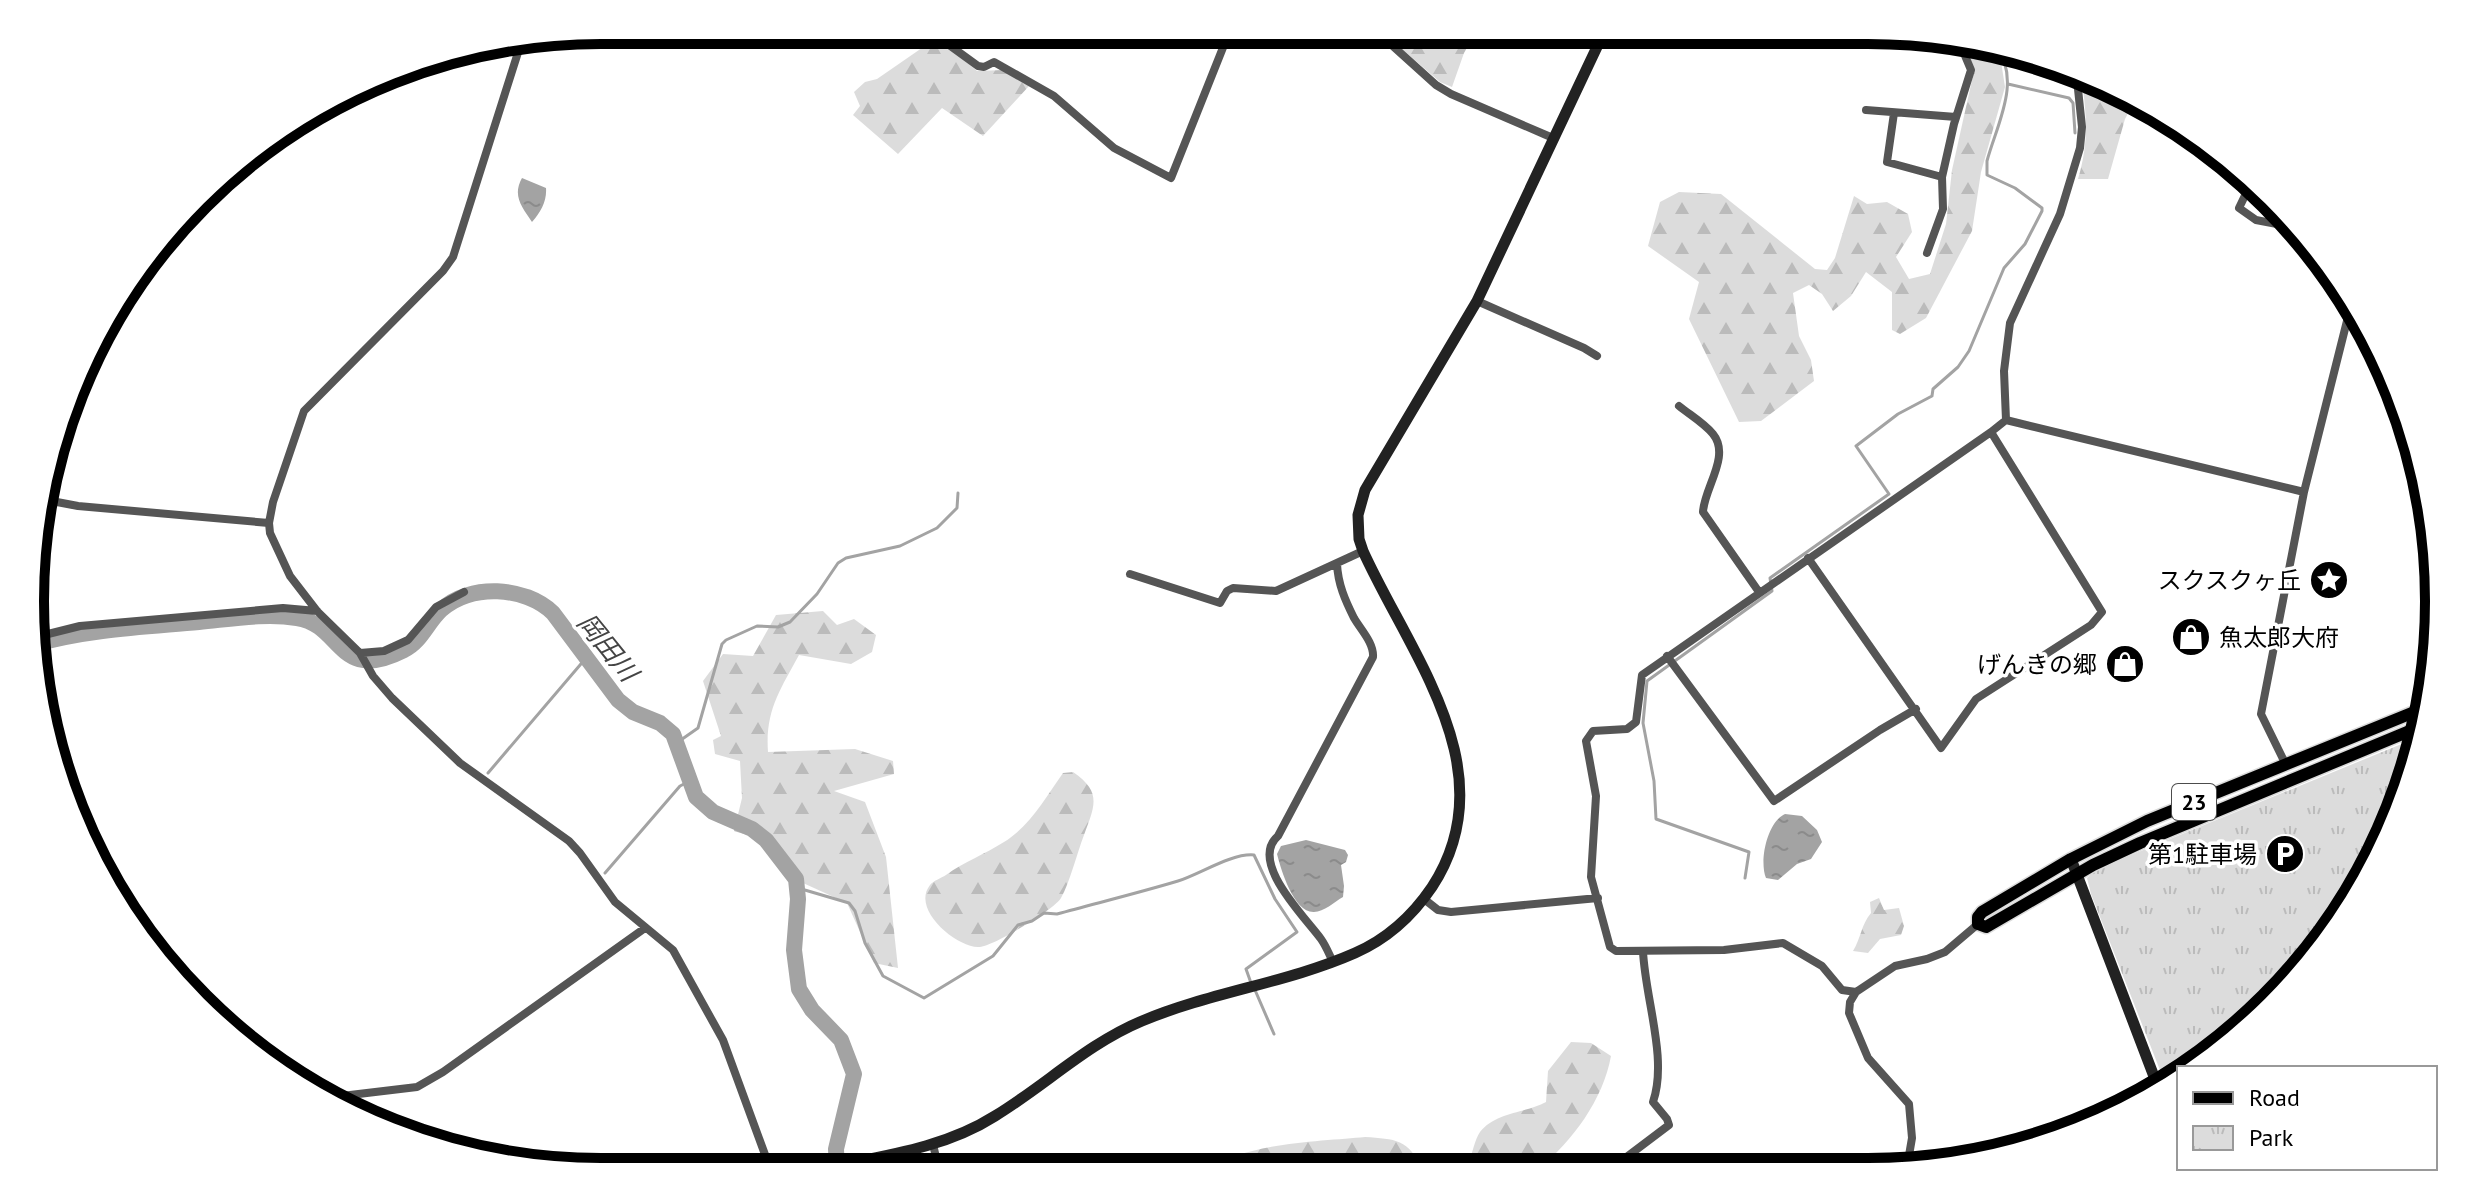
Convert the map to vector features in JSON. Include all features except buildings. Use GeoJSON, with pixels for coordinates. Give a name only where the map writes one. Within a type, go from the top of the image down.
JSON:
{"type":"FeatureCollection","features":[{"type":"Feature","properties":{"kind":"main road","name":"23"},"geometry":{"type":"LineString","coordinates":[[2409,731],[2181,824],[2077,874],[1986,927],[1978,924],[1982,912],[2071,859],[2147,821],[2413,712]]}},
{"type":"Feature","properties":{"kind":"street"},"geometry":{"type":"LineString","coordinates":[[948,44],[978,66],[984,67],[994,62],[1016,73],[1054,96],[1114,148],[1171,178],[1224,44]]}},
{"type":"Feature","properties":{"kind":"street"},"geometry":{"type":"LineString","coordinates":[[1391,44],[1436,85],[1451,94],[1553,138]]}},
{"type":"Feature","properties":{"kind":"street"},"geometry":{"type":"LineString","coordinates":[[869,1158],[933,1144],[994,1117],[1086,1050],[1141,1021],[1333,962],[1380,940],[1424,899],[1451,849],[1459,811],[1458,761],[1442,708],[1363,551],[1358,527],[1360,505],[1365,490],[1477,301],[1598,44]]}},
{"type":"Feature","properties":{"kind":"street"},"geometry":{"type":"LineString","coordinates":[[519,51],[449,265],[304,411],[281,476],[269,523],[270,533],[282,562],[317,611],[361,654],[392,698],[469,769],[569,841],[615,902],[673,950],[723,1040],[766,1158]]}},
{"type":"Feature","properties":{"kind":"street"},"geometry":{"type":"LineString","coordinates":[[1927,253],[1943,209],[1942,177],[1971,70],[1964,53]]}},
{"type":"Feature","properties":{"kind":"street"},"geometry":{"type":"LineString","coordinates":[[2006,420],[2004,371],[2010,323],[2060,214],[2080,148],[2082,127],[2078,85]]}},
{"type":"Feature","properties":{"kind":"street"},"geometry":{"type":"LineString","coordinates":[[1866,110],[1956,117]]}},
{"type":"Feature","properties":{"kind":"street"},"geometry":{"type":"LineString","coordinates":[[1894,113],[1887,162],[1942,177]]}},
{"type":"Feature","properties":{"kind":"street"},"geometry":{"type":"LineString","coordinates":[[2246,193],[2239,208],[2256,220],[2278,224]]}},
{"type":"Feature","properties":{"kind":"street"},"geometry":{"type":"LineString","coordinates":[[1477,301],[1597,356]]}},
{"type":"Feature","properties":{"kind":"street"},"geometry":{"type":"LineString","coordinates":[[2286,765],[2261,714],[2304,492],[2347,319]]}},
{"type":"Feature","properties":{"kind":"street"},"geometry":{"type":"LineString","coordinates":[[1679,406],[1716,437],[1720,454],[1703,512],[1759,592]]}},
{"type":"Feature","properties":{"kind":"street"},"geometry":{"type":"LineString","coordinates":[[1856,992],[1842,990],[1822,966],[1783,943],[1724,950],[1616,951],[1610,947],[1591,877],[1596,796],[1586,741],[1593,731],[1632,726],[1636,722],[1642,675],[2006,420]]}},
{"type":"Feature","properties":{"kind":"street"},"geometry":{"type":"LineString","coordinates":[[2006,420],[2304,492]]}},
{"type":"Feature","properties":{"kind":"street"},"geometry":{"type":"LineString","coordinates":[[1808,558],[1941,748],[1976,699],[2091,625],[2102,612],[1991,432]]}},
{"type":"Feature","properties":{"kind":"street"},"geometry":{"type":"LineString","coordinates":[[53,501],[269,523]]}},
{"type":"Feature","properties":{"kind":"street"},"geometry":{"type":"LineString","coordinates":[[1130,574],[1220,603],[1227,591],[1233,588],[1276,591],[1363,551]]}},
{"type":"Feature","properties":{"kind":"street"},"geometry":{"type":"LineString","coordinates":[[1333,962],[1321,940],[1288,901],[1269,850],[1373,657],[1372,645],[1356,621],[1339,585],[1337,564]]}},
{"type":"Feature","properties":{"kind":"street"},"geometry":{"type":"LineString","coordinates":[[361,654],[384,651],[408,640],[436,607],[464,592]]}},
{"type":"Feature","properties":{"kind":"street"},"geometry":{"type":"LineString","coordinates":[[45,635],[94,625],[283,608],[317,611]]}},
{"type":"Feature","properties":{"kind":"street"},"geometry":{"type":"LineString","coordinates":[[1667,656],[1774,801],[1916,709]]}},
{"type":"Feature","properties":{"kind":"street"},"geometry":{"type":"LineString","coordinates":[[2071,859],[2154,1078]]}},
{"type":"Feature","properties":{"kind":"street"},"geometry":{"type":"LineString","coordinates":[[1424,899],[1438,910],[1451,912],[1598,898]]}},
{"type":"Feature","properties":{"kind":"street"},"geometry":{"type":"LineString","coordinates":[[1909,1156],[1912,1138],[1909,1104],[1868,1058],[1849,1013],[1850,1002],[1856,992],[1895,966],[1945,952],[1978,924]]}},
{"type":"Feature","properties":{"kind":"street"},"geometry":{"type":"LineString","coordinates":[[345,1096],[417,1087],[443,1072],[645,928]]}},
{"type":"Feature","properties":{"kind":"street"},"geometry":{"type":"LineString","coordinates":[[1625,1158],[1669,1125],[1653,1102],[1658,1051],[1645,983],[1643,951]]}},
{"type":"Feature","properties":{"kind":"street"},"geometry":{"type":"LineString","coordinates":[[933,1144],[936,1158]]}},
{"type":"Feature","properties":{"kind":"green space"},"geometry":{"type":"Polygon","coordinates":[[[928,44],[942,44],[977,71],[1003,70],[1029,86],[983,136],[942,108],[898,154],[853,115],[860,106],[854,92],[865,82],[877,79],[928,44]]]}},
{"type":"Feature","properties":{"kind":"green space"},"geometry":{"type":"Polygon","coordinates":[[[1396,44],[1469,44],[1452,87],[1440,82],[1396,44]]]}},
{"type":"Feature","properties":{"kind":"green space"},"geometry":{"type":"Polygon","coordinates":[[[1969,54],[2001,60],[2005,87],[1981,172],[1972,231],[1926,318],[1900,334],[1892,330],[1892,292],[1866,272],[1851,296],[1833,311],[1822,294],[1809,285],[1793,293],[1799,336],[1811,360],[1814,381],[1761,421],[1739,422],[1689,319],[1699,282],[1648,246],[1660,202],[1679,192],[1721,194],[1815,269],[1827,270],[1835,258],[1854,196],[1867,204],[1887,202],[1908,214],[1912,232],[1896,257],[1909,279],[1930,274],[1946,224],[1952,170],[1974,71],[1969,54]]]}},
{"type":"Feature","properties":{"kind":"green space"},"geometry":{"type":"Polygon","coordinates":[[[2082,87],[2130,110],[2108,179],[2078,179],[2086,138],[2082,87]]]}},
{"type":"Feature","properties":{"kind":"green space"},"geometry":{"type":"Polygon","coordinates":[[[823,611],[837,625],[854,619],[876,635],[872,652],[851,664],[799,655],[771,713],[768,752],[855,749],[893,761],[894,774],[834,791],[865,802],[886,857],[898,968],[874,963],[847,903],[803,883],[777,844],[734,831],[742,798],[740,761],[715,754],[713,740],[721,736],[703,681],[723,654],[753,656],[776,615],[823,611]]]}},
{"type":"Feature","properties":{"kind":"green space"},"geometry":{"type":"Polygon","coordinates":[[[2407,742],[2383,814],[2368,847],[2310,940],[2262,995],[2235,1020],[2161,1074],[2091,894],[2087,878],[2097,869],[2407,742]]]}},
{"type":"Feature","properties":{"kind":"green space"},"geometry":{"type":"Polygon","coordinates":[[[1073,772],[1088,786],[1094,800],[1061,898],[1036,919],[985,946],[969,945],[938,925],[926,905],[930,885],[1022,828],[1063,773],[1073,772]]]}},
{"type":"Feature","properties":{"kind":"green space"},"geometry":{"type":"Polygon","coordinates":[[[1879,898],[1884,910],[1899,908],[1904,926],[1901,935],[1880,939],[1868,953],[1853,951],[1871,913],[1870,902],[1879,898]]]}},
{"type":"Feature","properties":{"kind":"green space"},"geometry":{"type":"Polygon","coordinates":[[[1571,1042],[1591,1043],[1611,1056],[1594,1103],[1575,1132],[1550,1158],[1470,1158],[1480,1132],[1487,1125],[1546,1102],[1548,1071],[1571,1042]]]}},
{"type":"Feature","properties":{"kind":"green space"},"geometry":{"type":"Polygon","coordinates":[[[1365,1137],[1385,1139],[1400,1142],[1416,1158],[1231,1158],[1306,1142],[1365,1137]]]}},
{"type":"Feature","properties":{"kind":"water"},"geometry":{"type":"Polygon","coordinates":[[[522,178],[546,188],[543,206],[532,222],[518,196],[522,178]]]}},
{"type":"Feature","properties":{"kind":"water"},"geometry":{"type":"Polygon","coordinates":[[[1785,814],[1802,816],[1817,830],[1822,842],[1811,859],[1797,864],[1778,880],[1766,878],[1763,862],[1766,843],[1773,825],[1785,814]]]}},
{"type":"Feature","properties":{"kind":"water"},"geometry":{"type":"Polygon","coordinates":[[[1306,840],[1345,850],[1348,855],[1341,865],[1343,897],[1318,912],[1300,906],[1285,880],[1277,854],[1281,846],[1306,840]]]}},
{"type":"Feature","properties":{"kind":"waterway"},"geometry":{"type":"LineString","coordinates":[[1745,878],[1749,852],[1656,819],[1654,781],[1643,723],[1647,681],[1772,591],[1770,578],[1889,494],[1856,446],[1898,414],[1932,396],[1933,389],[1958,367],[1969,351],[2004,268],[2025,244],[2042,211],[2015,188],[1987,175],[1987,161],[2005,103],[2007,74],[2004,61]]}},
{"type":"Feature","properties":{"kind":"waterway"},"geometry":{"type":"LineString","coordinates":[[2008,84],[2069,98],[2073,103],[2075,133]]}},
{"type":"Feature","properties":{"kind":"waterway"},"geometry":{"type":"LineString","coordinates":[[678,742],[698,728],[722,644],[726,640],[757,626],[778,627],[790,622],[817,594],[838,563],[846,558],[900,546],[937,528],[957,508],[958,493]]}},
{"type":"Feature","properties":{"kind":"waterway","name":"岡田川"},"geometry":{"type":"LineString","coordinates":[[46,642],[117,629],[273,616],[312,623],[353,657],[382,659],[410,647],[441,610],[467,595],[497,591],[528,597],[541,604],[553,613],[618,700],[633,712],[660,723],[673,734],[696,797],[713,812],[752,829],[766,840],[796,879],[798,899],[794,950],[799,989],[812,1010],[841,1040],[854,1074],[836,1158]]}},
{"type":"Feature","properties":{"kind":"waterway"},"geometry":{"type":"LineString","coordinates":[[488,773],[586,658]]}},
{"type":"Feature","properties":{"kind":"waterway"},"geometry":{"type":"LineString","coordinates":[[605,873],[680,786],[690,781]]}},
{"type":"Feature","properties":{"kind":"waterway"},"geometry":{"type":"LineString","coordinates":[[798,888],[849,903],[883,976],[924,998],[993,956],[1018,925],[1044,913],[1057,914],[1148,890],[1236,857],[1254,855],[1275,899],[1297,932],[1246,969],[1251,983]]}},
{"type":"Feature","properties":{"kind":"waterway"},"geometry":{"type":"LineString","coordinates":[[1255,990],[1274,1034]]}},
{"type":"Feature","properties":{"kind":"place","name":"スクスクヶ丘"},"geometry":{"type":"Point","coordinates":[2329,580]}},
{"type":"Feature","properties":{"kind":"place","name":"魚太郎大府"},"geometry":{"type":"Point","coordinates":[2191,637]}},
{"type":"Feature","properties":{"kind":"place","name":"げんきの郷"},"geometry":{"type":"Point","coordinates":[2125,664]}},
{"type":"Feature","properties":{"kind":"place","name":"第1駐車場"},"geometry":{"type":"Point","coordinates":[2285,854]}}]}
